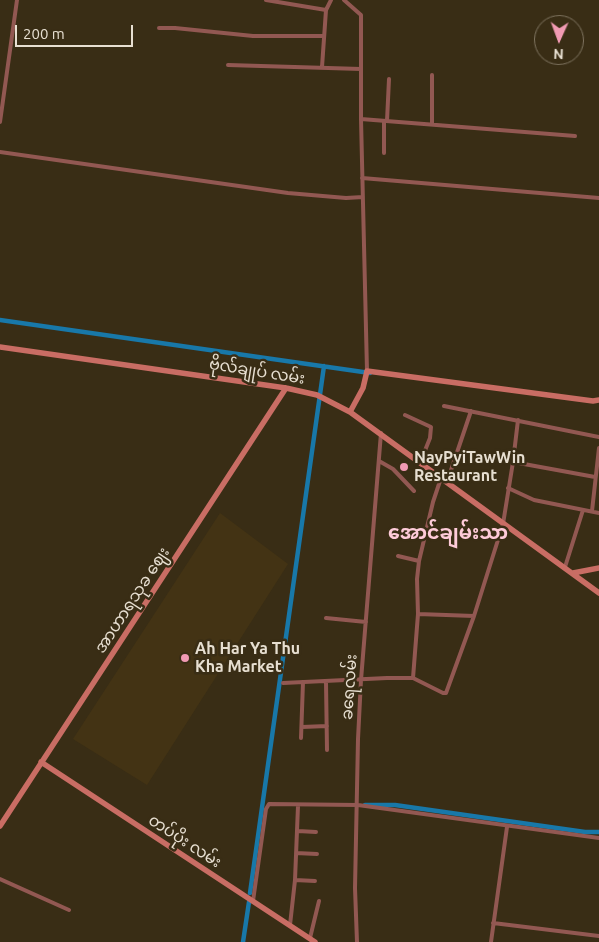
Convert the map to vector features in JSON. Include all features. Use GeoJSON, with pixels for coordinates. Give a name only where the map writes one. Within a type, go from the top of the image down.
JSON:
{"type":"FeatureCollection","features":[{"type":"Feature","properties":{"kind":"street"},"geometry":{"type":"LineString","coordinates":[[0,122],[17,0]]}},
{"type":"Feature","properties":{"kind":"street"},"geometry":{"type":"LineString","coordinates":[[266,0],[326,10]]}},
{"type":"Feature","properties":{"kind":"street"},"geometry":{"type":"LineString","coordinates":[[322,67],[326,10],[331,0]]}},
{"type":"Feature","properties":{"kind":"street"},"geometry":{"type":"LineString","coordinates":[[344,0],[361,16],[360,119],[364,196],[368,372],[363,388],[350,412]]}},
{"type":"Feature","properties":{"kind":"street"},"geometry":{"type":"LineString","coordinates":[[159,28],[253,36],[323,36]]}},
{"type":"Feature","properties":{"kind":"street"},"geometry":{"type":"LineString","coordinates":[[228,65],[361,69]]}},
{"type":"Feature","properties":{"kind":"street"},"geometry":{"type":"LineString","coordinates":[[432,75],[432,124]]}},
{"type":"Feature","properties":{"kind":"street"},"geometry":{"type":"LineString","coordinates":[[384,153],[389,79]]}},
{"type":"Feature","properties":{"kind":"street"},"geometry":{"type":"LineString","coordinates":[[360,119],[575,136]]}},
{"type":"Feature","properties":{"kind":"street"},"geometry":{"type":"LineString","coordinates":[[0,152],[288,193],[346,198],[364,196]]}},
{"type":"Feature","properties":{"kind":"street"},"geometry":{"type":"LineString","coordinates":[[362,178],[599,198]]}},
{"type":"Feature","properties":{"kind":"street","name":"ဗိုလ်ချုပ် လမ်း"},"geometry":{"type":"LineString","coordinates":[[0,347],[286,388],[317,395],[350,412],[381,433],[599,593]]}},
{"type":"Feature","properties":{"kind":"street"},"geometry":{"type":"LineString","coordinates":[[368,372],[584,400],[599,400]]}},
{"type":"Feature","properties":{"kind":"street","name":"အာဟာရသုခ ဈေး"},"geometry":{"type":"LineString","coordinates":[[0,826],[286,388]]}},
{"type":"Feature","properties":{"kind":"street"},"geometry":{"type":"LineString","coordinates":[[444,406],[599,437]]}},
{"type":"Feature","properties":{"kind":"street"},"geometry":{"type":"LineString","coordinates":[[413,678],[418,614],[417,579],[419,561],[433,502],[444,480],[471,411]]}},
{"type":"Feature","properties":{"kind":"street"},"geometry":{"type":"LineString","coordinates":[[405,415],[431,427],[430,438],[420,463]]}},
{"type":"Feature","properties":{"kind":"street"},"geometry":{"type":"LineString","coordinates":[[283,683],[413,678],[446,693],[474,616],[503,524],[518,420]]}},
{"type":"Feature","properties":{"kind":"street","name":"ခရေလမ်း"},"geometry":{"type":"LineString","coordinates":[[356,942],[355,888],[361,680],[381,433]]}},
{"type":"Feature","properties":{"kind":"street"},"geometry":{"type":"LineString","coordinates":[[592,511],[599,448]]}},
{"type":"Feature","properties":{"kind":"street"},"geometry":{"type":"LineString","coordinates":[[379,461],[393,470],[414,491]]}},
{"type":"Feature","properties":{"kind":"street"},"geometry":{"type":"LineString","coordinates":[[513,462],[595,477]]}},
{"type":"Feature","properties":{"kind":"street"},"geometry":{"type":"LineString","coordinates":[[508,488],[534,500],[599,513]]}},
{"type":"Feature","properties":{"kind":"street"},"geometry":{"type":"LineString","coordinates":[[565,567],[583,510]]}},
{"type":"Feature","properties":{"kind":"street"},"geometry":{"type":"LineString","coordinates":[[398,556],[419,561]]}},
{"type":"Feature","properties":{"kind":"street"},"geometry":{"type":"LineString","coordinates":[[572,573],[599,568]]}},
{"type":"Feature","properties":{"kind":"street"},"geometry":{"type":"LineString","coordinates":[[418,614],[474,616]]}},
{"type":"Feature","properties":{"kind":"street"},"geometry":{"type":"LineString","coordinates":[[326,618],[366,622]]}},
{"type":"Feature","properties":{"kind":"street"},"geometry":{"type":"LineString","coordinates":[[301,738],[303,682]]}},
{"type":"Feature","properties":{"kind":"street"},"geometry":{"type":"LineString","coordinates":[[326,682],[327,750]]}},
{"type":"Feature","properties":{"kind":"street"},"geometry":{"type":"LineString","coordinates":[[302,726],[327,726]]}},
{"type":"Feature","properties":{"kind":"street","name":"တပ်ပိုး လမ်း"},"geometry":{"type":"LineString","coordinates":[[41,762],[312,940]]}},
{"type":"Feature","properties":{"kind":"street"},"geometry":{"type":"LineString","coordinates":[[253,901],[266,806],[269,804],[298,806],[358,805],[599,838]]}},
{"type":"Feature","properties":{"kind":"street"},"geometry":{"type":"LineString","coordinates":[[290,925],[295,880],[298,806]]}},
{"type":"Feature","properties":{"kind":"street"},"geometry":{"type":"LineString","coordinates":[[491,942],[508,827]]}},
{"type":"Feature","properties":{"kind":"street"},"geometry":{"type":"LineString","coordinates":[[298,831],[316,832]]}},
{"type":"Feature","properties":{"kind":"street"},"geometry":{"type":"LineString","coordinates":[[296,853],[318,854]]}},
{"type":"Feature","properties":{"kind":"street"},"geometry":{"type":"LineString","coordinates":[[0,879],[69,910]]}},
{"type":"Feature","properties":{"kind":"street"},"geometry":{"type":"LineString","coordinates":[[295,880],[315,881]]}},
{"type":"Feature","properties":{"kind":"street"},"geometry":{"type":"LineString","coordinates":[[312,940],[320,901]]}},
{"type":"Feature","properties":{"kind":"street"},"geometry":{"type":"LineString","coordinates":[[494,923],[599,936]]}},
{"type":"Feature","properties":{"kind":"shaded area","name":"Ah Har Ya Thu Kha Market"},"geometry":{"type":"Polygon","coordinates":[[[220,513],[288,564],[147,785],[73,739],[220,513]]]}},
{"type":"Feature","properties":{"kind":"waterway"},"geometry":{"type":"LineString","coordinates":[[0,320],[370,373]]}},
{"type":"Feature","properties":{"kind":"waterway"},"geometry":{"type":"LineString","coordinates":[[250,893],[324,366]]}},
{"type":"Feature","properties":{"kind":"waterway"},"geometry":{"type":"LineString","coordinates":[[365,805],[395,805],[585,832],[599,832]]}},
{"type":"Feature","properties":{"kind":"waterway"},"geometry":{"type":"LineString","coordinates":[[243,942],[249,902]]}},
{"type":"Feature","properties":{"kind":"place","name":"NayPyiTawWin Restaurant"},"geometry":{"type":"Point","coordinates":[404,467]}},
{"type":"Feature","properties":{"kind":"place","name":"Ah Har Ya Thu Kha Market"},"geometry":{"type":"Point","coordinates":[185,658]}},
{"type":"Feature","properties":{"kind":"district","name":"အောင်ချမ်းသာ"},"geometry":{"type":"Point","coordinates":[448,533]}}]}
